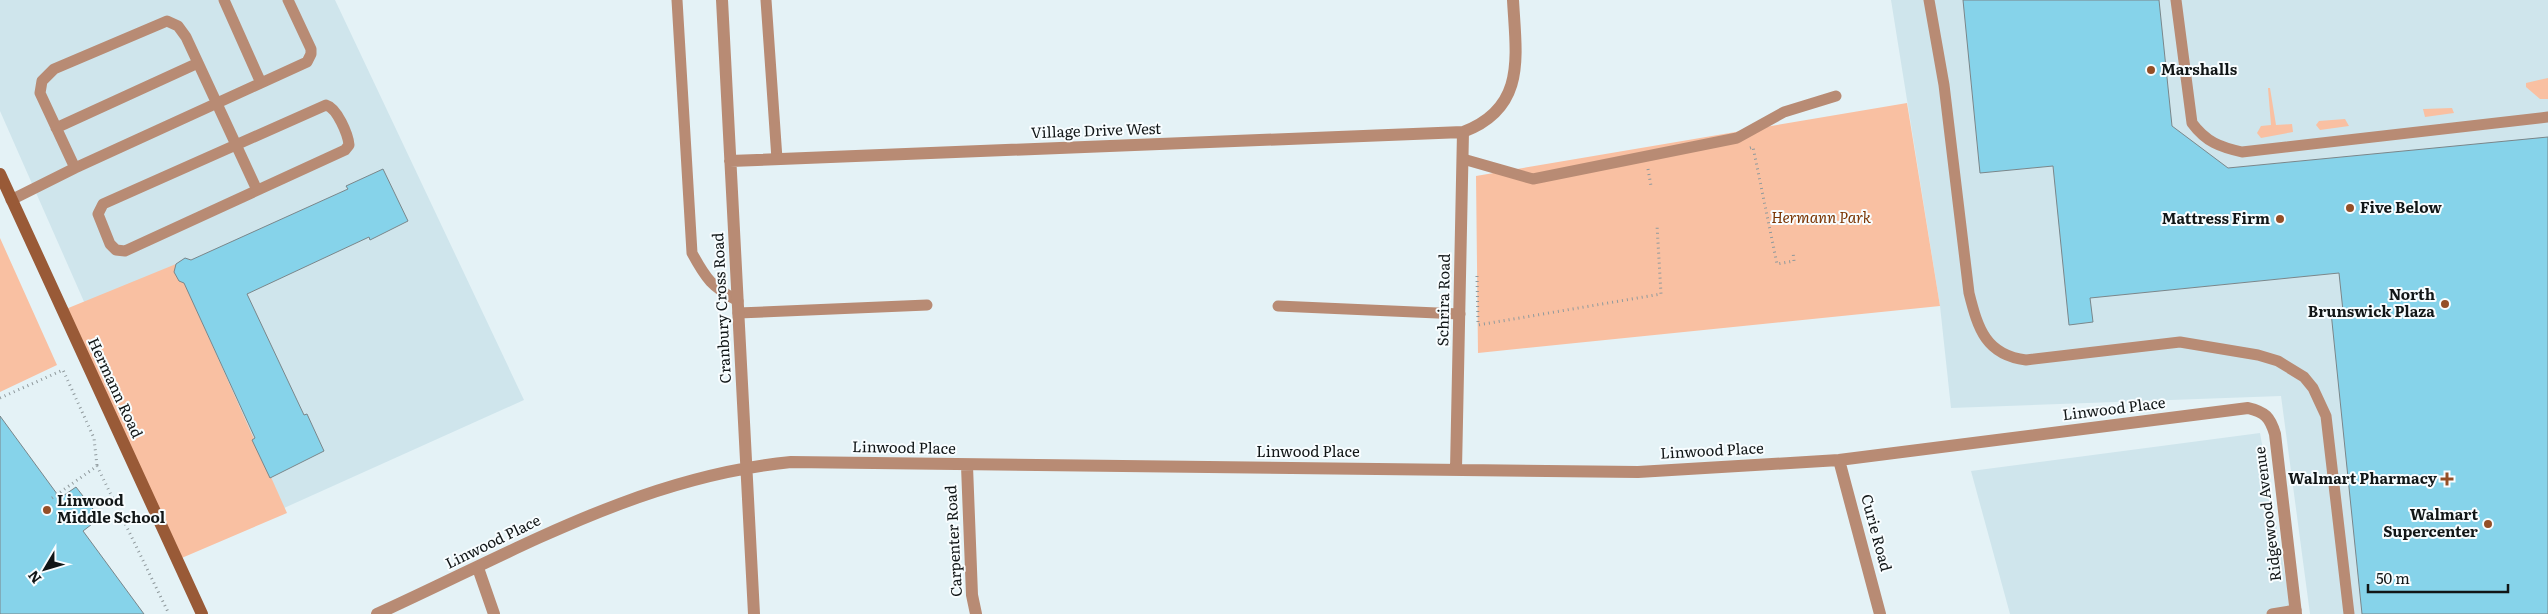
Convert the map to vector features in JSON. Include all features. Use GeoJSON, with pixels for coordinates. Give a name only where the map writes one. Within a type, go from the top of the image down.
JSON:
{"type":"FeatureCollection","features":[{"type":"Feature","properties":{"kind":"street","name":"Cranbury Cross Road"},"geometry":{"type":"LineString","coordinates":[[722,0],[754,614]]}},
{"type":"Feature","properties":{"kind":"street"},"geometry":{"type":"LineString","coordinates":[[1463,132],[1481,125],[1493,114],[1510,93],[1517,63],[1514,0]]}},
{"type":"Feature","properties":{"kind":"street","name":"Village Drive West"},"geometry":{"type":"LineString","coordinates":[[730,161],[1463,132]]}},
{"type":"Feature","properties":{"kind":"street","name":"Schrira Road"},"geometry":{"type":"LineString","coordinates":[[1456,469],[1463,132]]}},
{"type":"Feature","properties":{"kind":"street","name":"Hermann Road"},"geometry":{"type":"LineString","coordinates":[[0,174],[202,614]]}},
{"type":"Feature","properties":{"kind":"street","name":"Linwood Place"},"geometry":{"type":"LineString","coordinates":[[377,614],[478,568],[564,525],[630,498],[746,467],[791,462],[967,466],[1638,472],[1840,460],[2248,408],[2265,414]]}},
{"type":"Feature","properties":{"kind":"street","name":"Ridgewood Avenue"},"geometry":{"type":"LineString","coordinates":[[2265,414],[2271,421],[2275,434],[2296,612]]}},
{"type":"Feature","properties":{"kind":"street","name":"Curie Road"},"geometry":{"type":"LineString","coordinates":[[1840,460],[1880,614]]}},
{"type":"Feature","properties":{"kind":"street","name":"Carpenter Road"},"geometry":{"type":"LineString","coordinates":[[967,466],[972,595],[976,614]]}},
{"type":"Feature","properties":{"kind":"street"},"geometry":{"type":"LineString","coordinates":[[478,568],[494,614]]}},
{"type":"Feature","properties":{"kind":"lane"},"geometry":{"type":"LineString","coordinates":[[224,0],[261,83]]}},
{"type":"Feature","properties":{"kind":"lane"},"geometry":{"type":"LineString","coordinates":[[11,200],[75,168],[303,64],[311,54],[288,0]]}},
{"type":"Feature","properties":{"kind":"lane"},"geometry":{"type":"LineString","coordinates":[[677,0],[692,253],[703,272],[717,290],[738,307],[927,305]]}},
{"type":"Feature","properties":{"kind":"lane"},"geometry":{"type":"LineString","coordinates":[[766,0],[777,159]]}},
{"type":"Feature","properties":{"kind":"lane"},"geometry":{"type":"LineString","coordinates":[[1930,0],[1944,85],[1969,293],[1974,314],[1984,336],[1996,351],[2009,358],[2026,360],[2180,342],[2258,355],[2284,364],[2304,377],[2314,388],[2326,416],[2349,614]]}},
{"type":"Feature","properties":{"kind":"lane"},"geometry":{"type":"LineString","coordinates":[[2176,0],[2192,123],[2202,137],[2219,146],[2242,152],[2548,117]]}},
{"type":"Feature","properties":{"kind":"lane"},"geometry":{"type":"LineString","coordinates":[[75,168],[40,93],[40,86],[44,76],[54,69],[167,21],[172,22],[183,32],[257,190]]}},
{"type":"Feature","properties":{"kind":"lane"},"geometry":{"type":"LineString","coordinates":[[56,128],[198,63]]}},
{"type":"Feature","properties":{"kind":"lane"},"geometry":{"type":"LineString","coordinates":[[1463,159],[1533,179],[1737,138],[1784,112],[1836,96]]}},
{"type":"Feature","properties":{"kind":"lane"},"geometry":{"type":"LineString","coordinates":[[326,105],[332,107],[349,145],[345,150],[125,251],[116,250],[110,244],[98,214],[102,204],[236,144],[326,105]]}},
{"type":"Feature","properties":{"kind":"lane"},"geometry":{"type":"LineString","coordinates":[[1278,306],[1460,314]]}},
{"type":"Feature","properties":{"kind":"lane"},"geometry":{"type":"LineString","coordinates":[[2272,614],[2296,612]]}},
{"type":"Feature","properties":{"kind":"path"},"geometry":{"type":"LineString","coordinates":[[1744,149],[1753,148],[1777,264],[1794,261],[1793,252]]}},
{"type":"Feature","properties":{"kind":"path"},"geometry":{"type":"LineString","coordinates":[[1651,186],[1648,166],[1654,164]]}},
{"type":"Feature","properties":{"kind":"path"},"geometry":{"type":"LineString","coordinates":[[1477,268],[1478,325],[1661,294],[1657,225]]}},
{"type":"Feature","properties":{"kind":"path"},"geometry":{"type":"LineString","coordinates":[[0,398],[63,370],[94,438],[97,466],[169,614]]}},
{"type":"Feature","properties":{"kind":"path"},"geometry":{"type":"LineString","coordinates":[[52,498],[97,466]]}},
{"type":"Feature","properties":{"kind":"shaded area"},"geometry":{"type":"Polygon","coordinates":[[[0,0],[335,0],[524,400],[193,549],[0,111],[0,0]]]}},
{"type":"Feature","properties":{"kind":"shaded area","name":"North Brunswick Plaza"},"geometry":{"type":"Polygon","coordinates":[[[1891,0],[2548,0],[2548,614],[2310,614],[2281,396],[1951,408],[1940,306],[1891,0]]]}},
{"type":"Feature","properties":{"kind":"shaded area"},"geometry":{"type":"Polygon","coordinates":[[[2260,433],[2292,614],[2010,614],[1971,471],[2260,433]]]}},
{"type":"Feature","properties":{"kind":"green space"},"geometry":{"type":"Polygon","coordinates":[[[2548,78],[2548,99],[2540,99],[2526,87],[2526,83],[2548,78]]]}},
{"type":"Feature","properties":{"kind":"green space"},"geometry":{"type":"Polygon","coordinates":[[[2268,88],[2270,88],[2276,125],[2292,124],[2293,132],[2261,138],[2257,133],[2261,126],[2271,125],[2268,88]]]}},
{"type":"Feature","properties":{"kind":"green space","name":"Hermann Park"},"geometry":{"type":"Polygon","coordinates":[[[1907,103],[1940,306],[1478,353],[1476,176],[1907,103]]]}},
{"type":"Feature","properties":{"kind":"green space"},"geometry":{"type":"Polygon","coordinates":[[[2452,108],[2454,113],[2425,117],[2423,109],[2452,108]]]}},
{"type":"Feature","properties":{"kind":"green space"},"geometry":{"type":"Polygon","coordinates":[[[2345,119],[2349,126],[2320,130],[2316,125],[2319,121],[2345,119]]]}},
{"type":"Feature","properties":{"kind":"green space"},"geometry":{"type":"Polygon","coordinates":[[[0,238],[57,365],[0,392],[0,238]]]}},
{"type":"Feature","properties":{"kind":"green space"},"geometry":{"type":"Polygon","coordinates":[[[176,264],[287,513],[177,560],[61,311],[176,264]]]}},
{"type":"Feature","properties":{"kind":"building","name":"North Brunswick Plaza"},"geometry":{"type":"Polygon","coordinates":[[[1963,0],[2159,0],[2172,126],[2228,168],[2548,137],[2548,614],[2362,614],[2331,312],[2343,311],[2339,273],[2090,298],[2093,322],[2069,325],[2053,166],[1980,173],[1963,0]]]}},
{"type":"Feature","properties":{"kind":"building"},"geometry":{"type":"Polygon","coordinates":[[[383,169],[408,221],[370,240],[369,237],[247,294],[304,415],[307,414],[324,451],[270,478],[252,440],[255,438],[184,283],[179,281],[174,272],[176,264],[185,258],[191,260],[348,189],[346,186],[383,169]]]}},
{"type":"Feature","properties":{"kind":"building","name":"Linwood Middle School"},"geometry":{"type":"Polygon","coordinates":[[[0,416],[60,498],[76,487],[100,518],[83,531],[144,614],[0,614],[0,416]]]}},
{"type":"Feature","properties":{"kind":"place","name":"Marshalls"},"geometry":{"type":"Point","coordinates":[2151,70]}},
{"type":"Feature","properties":{"kind":"place","name":"Five Below"},"geometry":{"type":"Point","coordinates":[2350,208]}},
{"type":"Feature","properties":{"kind":"place","name":"Mattress Firm"},"geometry":{"type":"Point","coordinates":[2280,219]}},
{"type":"Feature","properties":{"kind":"place","name":"North Brunswick Plaza"},"geometry":{"type":"Point","coordinates":[2445,304]}},
{"type":"Feature","properties":{"kind":"place","name":"Walmart Pharmacy"},"geometry":{"type":"Point","coordinates":[2447,479]}},
{"type":"Feature","properties":{"kind":"place","name":"Linwood Middle School"},"geometry":{"type":"Point","coordinates":[47,510]}},
{"type":"Feature","properties":{"kind":"place","name":"Walmart Supercenter"},"geometry":{"type":"Point","coordinates":[2488,524]}}]}
